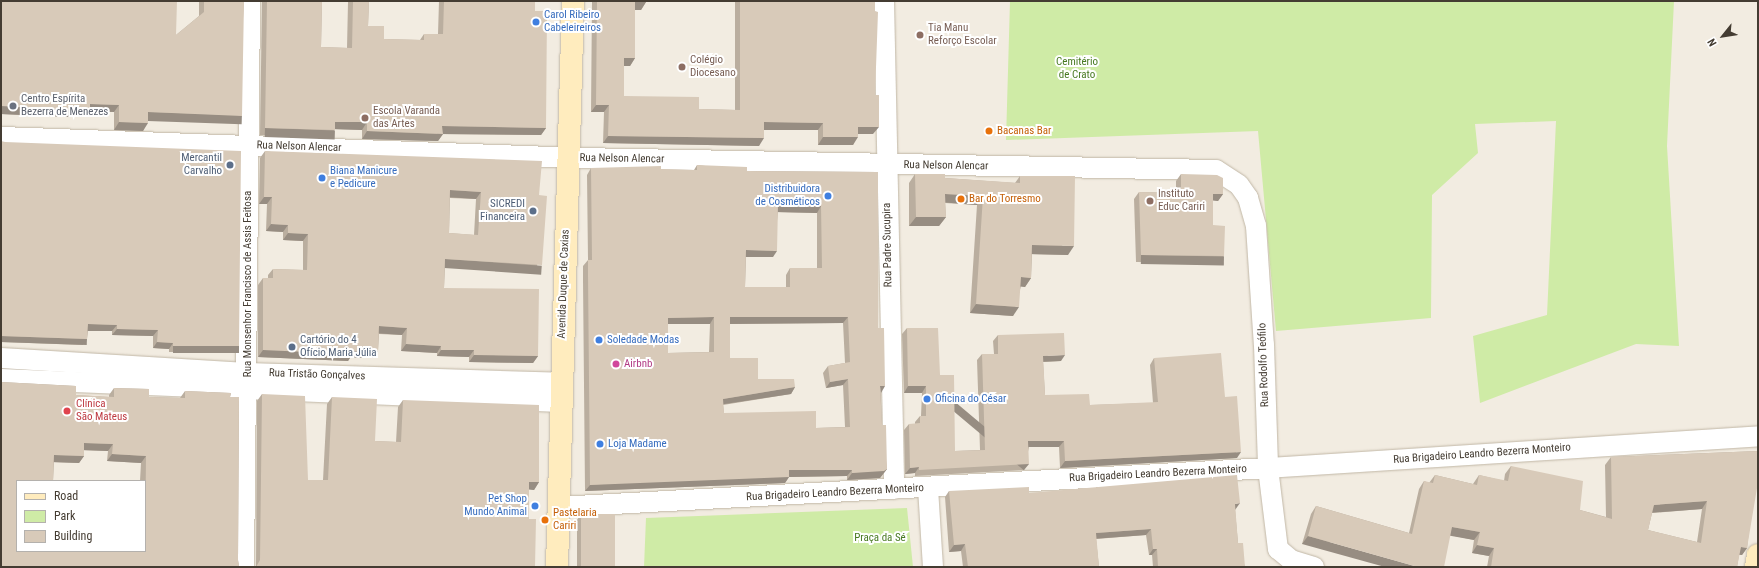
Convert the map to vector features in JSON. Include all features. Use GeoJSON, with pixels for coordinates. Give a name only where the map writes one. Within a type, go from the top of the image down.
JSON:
{"type":"FeatureCollection","features":[{"type":"Feature","properties":{"kind":"main road","name":"Avenida Duque de Caxias"},"geometry":{"type":"LineString","coordinates":[[557,567],[573,1]]}},
{"type":"Feature","properties":{"kind":"main road"},"geometry":{"type":"LineString","coordinates":[[1756,567],[1758,556]]}},
{"type":"Feature","properties":{"kind":"street","name":"Rua Monsenhor Francisco de Assis Feitosa"},"geometry":{"type":"LineString","coordinates":[[244,567],[250,1]]}},
{"type":"Feature","properties":{"kind":"street","name":"Rua Padre Sucupira"},"geometry":{"type":"LineString","coordinates":[[884,1],[886,165],[894,489]]}},
{"type":"Feature","properties":{"kind":"street","name":"Rua Nelson Alencar"},"geometry":{"type":"LineString","coordinates":[[1,137],[568,157],[886,165],[1206,169],[1216,170],[1239,185]]}},
{"type":"Feature","properties":{"kind":"street","name":"Rua Rodolfo Teófilo"},"geometry":{"type":"LineString","coordinates":[[1239,185],[1248,198],[1256,226],[1264,345],[1268,468],[1278,549],[1291,560],[1314,567]]}},
{"type":"Feature","properties":{"kind":"street","name":"Rua Tristão Gonçalves"},"geometry":{"type":"LineString","coordinates":[[1,358],[247,382]]}},
{"type":"Feature","properties":{"kind":"street","name":"Rua Tristão Gonçalves"},"geometry":{"type":"LineString","coordinates":[[1,379],[247,382],[561,392]]}},
{"type":"Feature","properties":{"kind":"street","name":"Rua Brigadeiro Leandro Bezerra Monteiro"},"geometry":{"type":"LineString","coordinates":[[558,507],[928,488],[1268,468],[1758,436]]}},
{"type":"Feature","properties":{"kind":"street"},"geometry":{"type":"LineString","coordinates":[[928,488],[933,567]]}},
{"type":"Feature","properties":{"kind":"green space","name":"Cemitério de Crato"},"geometry":{"type":"Polygon","coordinates":[[[1010,1],[1674,1],[1667,146],[1679,346],[1636,344],[1480,403],[1473,336],[1547,315],[1556,121],[1475,124],[1478,153],[1432,195],[1431,318],[1276,331],[1258,131],[1006,140],[1010,1]]]}},
{"type":"Feature","properties":{"kind":"green space","name":"Praça da Sé"},"geometry":{"type":"Polygon","coordinates":[[[907,508],[913,567],[644,567],[646,518],[907,508]]]}},
{"type":"Feature","properties":{"kind":"building"},"geometry":{"type":"Polygon","coordinates":[[[1,1],[177,1],[176,35],[204,12],[204,1],[244,1],[242,116],[148,112],[148,123],[119,122],[119,105],[90,104],[90,110],[1,106],[1,1]]]}},
{"type":"Feature","properties":{"kind":"building"},"geometry":{"type":"Polygon","coordinates":[[[267,1],[322,1],[321,47],[352,48],[353,1],[369,1],[368,26],[384,26],[384,39],[424,40],[424,34],[443,34],[444,1],[535,1],[535,11],[547,11],[546,128],[442,126],[443,134],[367,131],[367,122],[335,122],[335,130],[265,128],[267,1]]]}},
{"type":"Feature","properties":{"kind":"building"},"geometry":{"type":"Polygon","coordinates":[[[597,1],[646,1],[635,2],[635,58],[624,58],[624,96],[699,97],[699,109],[740,110],[740,1],[875,1],[875,11],[878,12],[875,95],[879,95],[879,127],[858,127],[858,137],[823,137],[823,123],[764,122],[764,138],[608,136],[609,105],[596,105],[597,1]]]}},
{"type":"Feature","properties":{"kind":"building"},"geometry":{"type":"Polygon","coordinates":[[[1,141],[241,151],[239,346],[173,346],[173,343],[157,342],[158,330],[117,329],[117,325],[88,324],[87,339],[1,336],[1,141]]]}},
{"type":"Feature","properties":{"kind":"building"},"geometry":{"type":"Polygon","coordinates":[[[265,151],[542,161],[539,195],[547,196],[542,265],[445,259],[444,288],[539,289],[538,356],[474,355],[474,350],[441,350],[441,346],[406,344],[407,328],[379,326],[378,351],[353,351],[352,354],[263,350],[263,278],[273,278],[273,269],[307,270],[308,234],[288,233],[288,225],[271,224],[272,197],[264,197],[265,151]],[[450,190],[449,233],[478,235],[481,192],[450,190]]]}},
{"type":"Feature","properties":{"kind":"building"},"geometry":{"type":"Polygon","coordinates":[[[697,165],[747,167],[747,171],[878,172],[878,328],[884,328],[885,386],[880,386],[882,425],[886,425],[887,469],[884,471],[852,473],[852,470],[789,470],[789,477],[590,485],[588,260],[592,260],[591,168],[661,166],[661,169],[697,170],[697,165]],[[778,205],[777,251],[746,250],[745,287],[790,287],[790,268],[822,268],[821,206],[778,205]],[[714,317],[668,318],[668,353],[714,352],[714,317]],[[730,317],[730,358],[758,358],[758,379],[794,379],[795,387],[723,399],[724,413],[816,411],[816,428],[850,427],[848,379],[830,382],[828,366],[850,362],[848,317],[730,317]]]}},
{"type":"Feature","properties":{"kind":"building"},"geometry":{"type":"Polygon","coordinates":[[[915,174],[945,174],[945,178],[1020,183],[1020,176],[1075,176],[1074,246],[1032,245],[1031,278],[1021,277],[1019,307],[976,304],[983,196],[945,194],[946,217],[916,217],[915,174]]]}},
{"type":"Feature","properties":{"kind":"building"},"geometry":{"type":"Polygon","coordinates":[[[1181,174],[1217,175],[1223,178],[1223,194],[1213,194],[1213,225],[1225,226],[1224,256],[1141,255],[1139,192],[1181,193],[1181,174]]]}},
{"type":"Feature","properties":{"kind":"building"},"geometry":{"type":"Polygon","coordinates":[[[907,328],[938,328],[940,375],[954,375],[955,451],[985,450],[982,354],[998,354],[998,335],[1064,333],[1065,355],[1043,356],[1045,395],[1089,394],[1090,405],[1158,402],[1154,358],[1221,353],[1225,397],[1237,396],[1241,452],[1065,461],[1064,441],[1028,441],[1029,464],[919,470],[919,467],[910,468],[909,424],[920,423],[920,416],[926,416],[926,386],[908,386],[907,328]]]}},
{"type":"Feature","properties":{"kind":"building"},"geometry":{"type":"Polygon","coordinates":[[[1,382],[76,386],[76,395],[114,397],[114,388],[149,389],[149,397],[185,398],[185,391],[231,393],[230,397],[239,397],[238,560],[239,566],[241,567],[1,567],[1,382]]]}},
{"type":"Feature","properties":{"kind":"building"},"geometry":{"type":"Polygon","coordinates":[[[262,394],[305,396],[308,480],[328,480],[332,397],[377,399],[375,441],[401,442],[403,400],[539,405],[539,482],[529,482],[529,519],[536,519],[535,567],[256,567],[260,560],[262,394]]]}},
{"type":"Feature","properties":{"kind":"building"},"geometry":{"type":"Polygon","coordinates":[[[1758,451],[1758,482],[1747,548],[1741,547],[1737,567],[1491,567],[1494,548],[1477,545],[1480,532],[1452,527],[1444,567],[1418,567],[1308,536],[1316,506],[1412,534],[1424,481],[1433,483],[1435,475],[1477,485],[1479,475],[1508,481],[1511,466],[1583,481],[1580,510],[1612,519],[1611,457],[1758,451]],[[1707,501],[1654,505],[1648,530],[1701,543],[1707,501]]]}},
{"type":"Feature","properties":{"kind":"building"},"geometry":{"type":"Polygon","coordinates":[[[1237,475],[1240,503],[1235,504],[1238,543],[1243,543],[1245,567],[1158,567],[1157,549],[1153,549],[1151,529],[1096,533],[1099,567],[968,567],[965,544],[954,545],[949,491],[1029,487],[1029,493],[1237,475]]]}},
{"type":"Feature","properties":{"kind":"building"},"geometry":{"type":"Polygon","coordinates":[[[581,514],[615,514],[615,567],[581,567],[581,514]]]}},
{"type":"Feature","properties":{"kind":"place","name":"Carol Ribeiro Cabeleireiros"},"geometry":{"type":"Point","coordinates":[536,22]}},
{"type":"Feature","properties":{"kind":"place","name":"Tia Manu Reforço Escolar"},"geometry":{"type":"Point","coordinates":[920,35]}},
{"type":"Feature","properties":{"kind":"place","name":"Colégio Diocesano"},"geometry":{"type":"Point","coordinates":[682,67]}},
{"type":"Feature","properties":{"kind":"place","name":"Centro Espírita Bezerra de Menezes"},"geometry":{"type":"Point","coordinates":[13,106]}},
{"type":"Feature","properties":{"kind":"place","name":"Escola Varanda das Artes"},"geometry":{"type":"Point","coordinates":[365,118]}},
{"type":"Feature","properties":{"kind":"place","name":"Bacanas Bar"},"geometry":{"type":"Point","coordinates":[989,131]}},
{"type":"Feature","properties":{"kind":"place","name":"Mercantil Carvalho"},"geometry":{"type":"Point","coordinates":[230,165]}},
{"type":"Feature","properties":{"kind":"place","name":"Biana Manicure e Pedicure"},"geometry":{"type":"Point","coordinates":[322,178]}},
{"type":"Feature","properties":{"kind":"place","name":"Distribuidora de Cosméticos"},"geometry":{"type":"Point","coordinates":[828,196]}},
{"type":"Feature","properties":{"kind":"place","name":"Bar do Torresmo"},"geometry":{"type":"Point","coordinates":[961,199]}},
{"type":"Feature","properties":{"kind":"place","name":"Instituto Educ Cariri"},"geometry":{"type":"Point","coordinates":[1150,201]}},
{"type":"Feature","properties":{"kind":"place","name":"SICREDI Financeira"},"geometry":{"type":"Point","coordinates":[533,211]}},
{"type":"Feature","properties":{"kind":"place","name":"Soledade Modas"},"geometry":{"type":"Point","coordinates":[599,340]}},
{"type":"Feature","properties":{"kind":"place","name":"Cartório do 4 Ofício Maria Júlia"},"geometry":{"type":"Point","coordinates":[292,347]}},
{"type":"Feature","properties":{"kind":"place","name":"Airbnb"},"geometry":{"type":"Point","coordinates":[616,364]}},
{"type":"Feature","properties":{"kind":"place","name":"Oficina do César"},"geometry":{"type":"Point","coordinates":[927,399]}},
{"type":"Feature","properties":{"kind":"place","name":"Clínica São Mateus"},"geometry":{"type":"Point","coordinates":[67,411]}},
{"type":"Feature","properties":{"kind":"place","name":"Loja Madame"},"geometry":{"type":"Point","coordinates":[600,444]}},
{"type":"Feature","properties":{"kind":"place","name":"Pet Shop Mundo Animal"},"geometry":{"type":"Point","coordinates":[535,506]}},
{"type":"Feature","properties":{"kind":"place","name":"Pastelaria Cariri"},"geometry":{"type":"Point","coordinates":[545,520]}}]}
